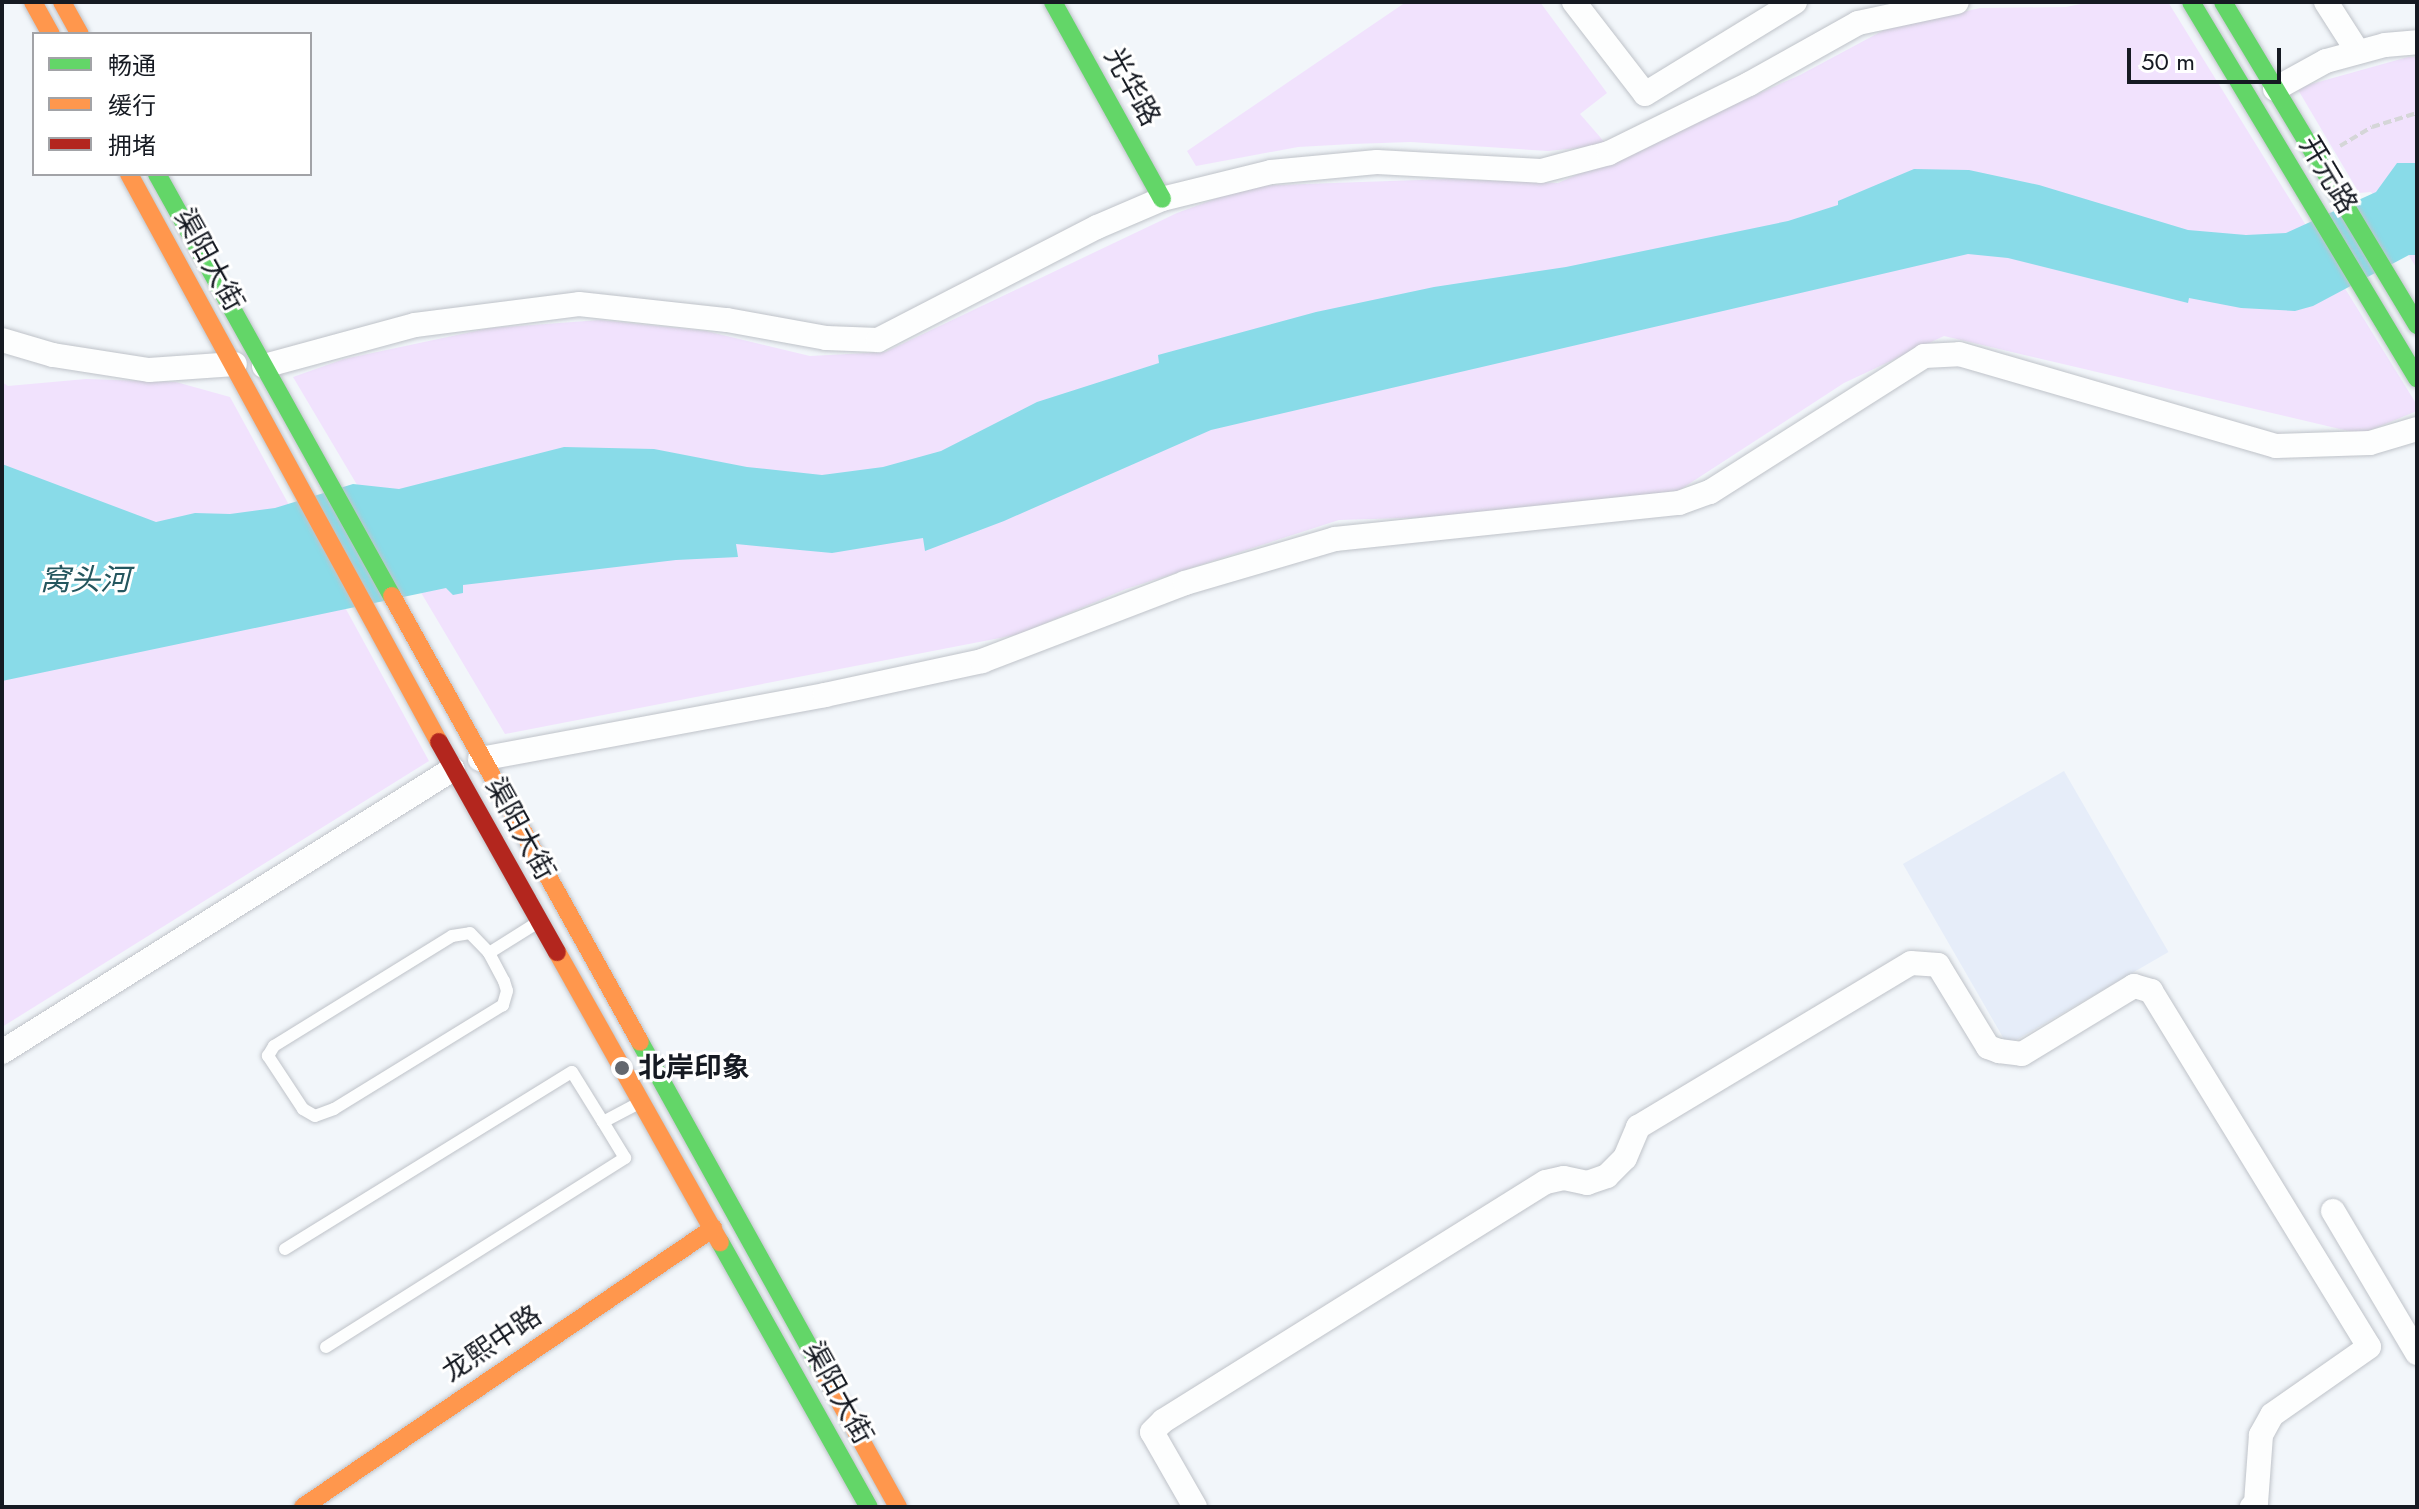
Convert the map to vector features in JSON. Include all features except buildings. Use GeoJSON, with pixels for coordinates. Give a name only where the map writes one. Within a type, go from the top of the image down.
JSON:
{"type":"FeatureCollection","features":[{"type":"Feature","properties":{"kind":"main road"},"geometry":{"type":"LineString","coordinates":[[33,2],[50,32]]}},
{"type":"Feature","properties":{"kind":"main road"},"geometry":{"type":"LineString","coordinates":[[62,2],[79,32]]}},
{"type":"Feature","properties":{"kind":"main road","name":"光华路"},"geometry":{"type":"LineString","coordinates":[[1053,2],[1162,199]]}},
{"type":"Feature","properties":{"kind":"main road","name":"开元路"},"geometry":{"type":"LineString","coordinates":[[2191,2],[2417,378]]}},
{"type":"Feature","properties":{"kind":"main road","name":"开元路"},"geometry":{"type":"LineString","coordinates":[[2223,2],[2417,325]]}},
{"type":"Feature","properties":{"kind":"main road","name":"渠阳大街"},"geometry":{"type":"LineString","coordinates":[[130,176],[453,769],[869,1507]]}},
{"type":"Feature","properties":{"kind":"main road","name":"渠阳大街"},"geometry":{"type":"LineString","coordinates":[[158,176],[898,1507]]}},
{"type":"Feature","properties":{"kind":"main road","name":"龙熙中路"},"geometry":{"type":"LineString","coordinates":[[303,1507],[713,1228]]}},
{"type":"Feature","properties":{"kind":"street"},"geometry":{"type":"LineString","coordinates":[[1574,2],[1645,94],[1795,2]]}},
{"type":"Feature","properties":{"kind":"street"},"geometry":{"type":"LineString","coordinates":[[264,366],[415,325],[579,304],[727,320],[826,338],[878,340],[1097,227],[1162,199],[1271,172],[1377,162],[1541,171],[1609,153],[1749,84],[1858,23],[1957,2]]}},
{"type":"Feature","properties":{"kind":"street"},"geometry":{"type":"LineString","coordinates":[[2326,2],[2358,52]]}},
{"type":"Feature","properties":{"kind":"street"},"geometry":{"type":"LineString","coordinates":[[2275,89],[2326,61],[2417,42]]}},
{"type":"Feature","properties":{"kind":"street"},"geometry":{"type":"LineString","coordinates":[[2,340],[53,355],[149,370],[235,364]]}},
{"type":"Feature","properties":{"kind":"street"},"geometry":{"type":"LineString","coordinates":[[480,759],[982,661],[1185,583],[1335,539],[1679,503],[1710,492],[1924,356],[1959,354],[2276,446],[2370,443],[2417,429]]}},
{"type":"Feature","properties":{"kind":"street"},"geometry":{"type":"LineString","coordinates":[[2,1052],[453,769]]}},
{"type":"Feature","properties":{"kind":"street"},"geometry":{"type":"LineString","coordinates":[[1195,1507],[1152,1432],[1163,1421],[1546,1182],[1564,1178],[1587,1183],[1607,1176],[1625,1158],[1638,1127],[1911,963],[1938,965],[1988,1047],[2022,1054],[2134,986],[2151,991],[2369,1347],[2272,1415],[2261,1435],[2256,1503],[2252,1507]]}},
{"type":"Feature","properties":{"kind":"street"},"geometry":{"type":"LineString","coordinates":[[2333,1211],[2417,1353]]}},
{"type":"Feature","properties":{"kind":"lane"},"geometry":{"type":"LineString","coordinates":[[489,953],[540,921]]}},
{"type":"Feature","properties":{"kind":"lane"},"geometry":{"type":"LineString","coordinates":[[470,933],[489,953],[507,991],[503,1005],[334,1109],[315,1116],[303,1109],[268,1056],[274,1046],[452,936],[470,933]]}},
{"type":"Feature","properties":{"kind":"lane"},"geometry":{"type":"LineString","coordinates":[[285,1249],[572,1072],[625,1158],[326,1347]]}},
{"type":"Feature","properties":{"kind":"lane"},"geometry":{"type":"LineString","coordinates":[[603,1122],[641,1101]]}},
{"type":"Feature","properties":{"kind":"path"},"geometry":{"type":"LineString","coordinates":[[2319,162],[2372,127],[2417,113]]}},
{"type":"Feature","properties":{"kind":"shaded area"},"geometry":{"type":"Polygon","coordinates":[[[1406,2],[1540,2],[1607,93],[1580,114],[1607,145],[1548,151],[1411,142],[1352,144],[1298,147],[1196,166],[1187,151],[1406,2]]]}},
{"type":"Feature","properties":{"kind":"shaded area"},"geometry":{"type":"Polygon","coordinates":[[[2091,2],[2168,2],[2417,405],[2417,411],[2361,434],[1944,336],[1844,383],[1678,491],[1470,516],[1339,520],[1126,589],[1020,634],[505,734],[293,377],[344,359],[490,328],[600,320],[706,331],[810,356],[885,352],[1177,213],[1250,186],[1447,179],[1558,183],[1800,75],[1884,30],[1980,8],[2066,7],[2091,2]]]}},
{"type":"Feature","properties":{"kind":"shaded area"},"geometry":{"type":"Polygon","coordinates":[[[2417,57],[2417,269],[2371,192],[2359,193],[2297,88],[2417,57]]]}},
{"type":"Feature","properties":{"kind":"shaded area"},"geometry":{"type":"Polygon","coordinates":[[[86,379],[176,382],[230,397],[429,761],[2,1027],[2,382],[8,386],[86,379]]]}},
{"type":"Feature","properties":{"kind":"shaded area"},"geometry":{"type":"Polygon","coordinates":[[[2064,771],[2168,952],[2007,1045],[1903,864],[2064,771]]]}},
{"type":"Feature","properties":{"kind":"water","name":"窝头河"},"geometry":{"type":"Polygon","coordinates":[[[2397,163],[2417,163],[2417,255],[2409,255],[2313,306],[2295,311],[2241,308],[2189,298],[2188,303],[2008,258],[1968,254],[1211,430],[1004,521],[925,551],[923,538],[832,553],[736,544],[738,557],[676,560],[463,585],[463,593],[453,595],[446,588],[2,681],[2,464],[156,522],[195,513],[230,514],[275,508],[353,484],[399,489],[564,447],[654,449],[747,467],[822,475],[883,467],[941,451],[1037,402],[1159,363],[1158,355],[1316,312],[1434,287],[1566,267],[1788,221],[1838,205],[1838,201],[1914,169],[1969,170],[2039,185],[2188,230],[2246,235],[2286,233],[2376,192],[2397,163]]]}},
{"type":"Feature","properties":{"kind":"traffic: fast"},"geometry":{"type":"LineString","coordinates":[[1053,2],[1162,199]]}},
{"type":"Feature","properties":{"kind":"traffic: fast"},"geometry":{"type":"LineString","coordinates":[[2191,2],[2417,378]]}},
{"type":"Feature","properties":{"kind":"traffic: fast"},"geometry":{"type":"LineString","coordinates":[[2223,2],[2417,325]]}},
{"type":"Feature","properties":{"kind":"traffic: fast"},"geometry":{"type":"LineString","coordinates":[[158,176],[392,596]]}},
{"type":"Feature","properties":{"kind":"traffic: fast"},"geometry":{"type":"LineString","coordinates":[[640,1042],[821,1368]]}},
{"type":"Feature","properties":{"kind":"traffic: fast"},"geometry":{"type":"LineString","coordinates":[[720,1242],[869,1507]]}},
{"type":"Feature","properties":{"kind":"traffic: slow"},"geometry":{"type":"LineString","coordinates":[[33,2],[50,32]]}},
{"type":"Feature","properties":{"kind":"traffic: slow"},"geometry":{"type":"LineString","coordinates":[[62,2],[79,32]]}},
{"type":"Feature","properties":{"kind":"traffic: slow"},"geometry":{"type":"LineString","coordinates":[[130,176],[439,742]]}},
{"type":"Feature","properties":{"kind":"traffic: slow"},"geometry":{"type":"LineString","coordinates":[[392,596],[640,1042]]}},
{"type":"Feature","properties":{"kind":"traffic: slow"},"geometry":{"type":"LineString","coordinates":[[557,952],[720,1242]]}},
{"type":"Feature","properties":{"kind":"traffic: slow"},"geometry":{"type":"LineString","coordinates":[[303,1507],[713,1228]]}},
{"type":"Feature","properties":{"kind":"traffic: slow"},"geometry":{"type":"LineString","coordinates":[[821,1368],[898,1507]]}},
{"type":"Feature","properties":{"kind":"traffic: jam"},"geometry":{"type":"LineString","coordinates":[[439,742],[557,952]]}},
{"type":"Feature","properties":{"kind":"place","name":"北岸印象"},"geometry":{"type":"Point","coordinates":[622,1068]}}]}
